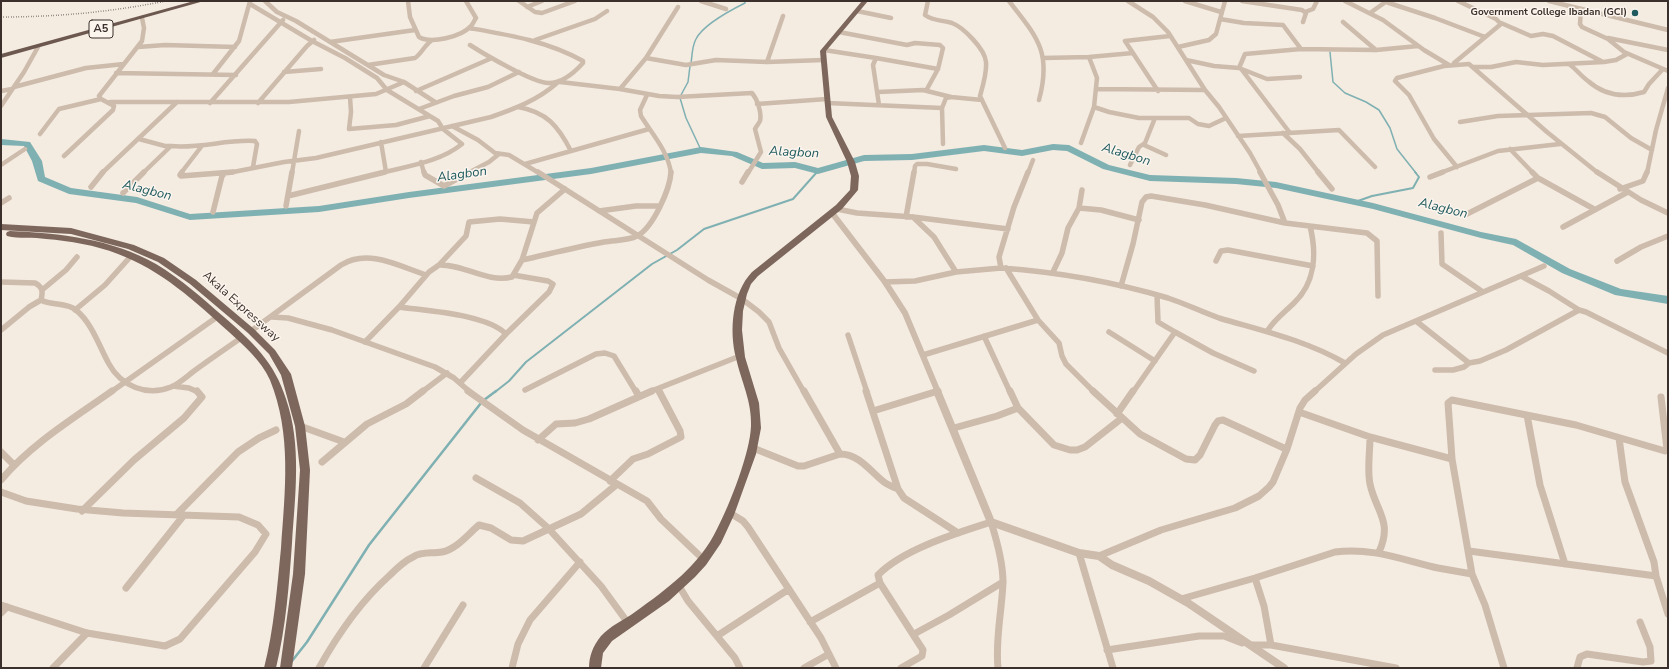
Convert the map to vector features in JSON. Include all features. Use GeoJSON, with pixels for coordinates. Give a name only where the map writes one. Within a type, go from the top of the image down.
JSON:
{"type":"FeatureCollection","features":[{"type":"Feature","properties":{"kind":"highway","name":"A5"},"geometry":{"type":"LineString","coordinates":[[1,56],[201,1]]}},
{"type":"Feature","properties":{"kind":"main road"},"geometry":{"type":"LineString","coordinates":[[594,668],[600,645],[608,637],[679,586],[713,547],[730,513],[753,448],[756,422],[755,410],[740,356],[738,336],[742,299],[747,285],[755,274],[835,211],[854,190],[855,176],[850,159],[832,124],[827,101],[823,60],[824,50],[865,1]]}},
{"type":"Feature","properties":{"kind":"main road","name":"Akala Expressway"},"geometry":{"type":"LineString","coordinates":[[1,227],[64,237],[93,244],[131,256],[151,266],[183,287],[241,338],[261,358],[274,378],[288,423],[291,474],[286,546],[274,654],[270,668]]}},
{"type":"Feature","properties":{"kind":"main road","name":"Akala Expressway"},"geometry":{"type":"LineString","coordinates":[[1,234],[25,231],[71,231],[131,247],[161,260],[193,282],[251,331],[272,352],[286,374],[300,426],[305,470],[299,574],[287,664]]}},
{"type":"Feature","properties":{"kind":"street"},"geometry":{"type":"LineString","coordinates":[[265,1],[270,7],[321,36],[384,75],[404,82],[435,102]]}},
{"type":"Feature","properties":{"kind":"street"},"geometry":{"type":"LineString","coordinates":[[408,1],[410,17],[420,39],[433,41]]}},
{"type":"Feature","properties":{"kind":"street"},"geometry":{"type":"LineString","coordinates":[[368,65],[415,58],[421,54],[424,46],[433,41],[456,34],[469,28],[476,18],[466,1]]}},
{"type":"Feature","properties":{"kind":"street"},"geometry":{"type":"LineString","coordinates":[[519,1],[535,12],[542,13],[574,1]]}},
{"type":"Feature","properties":{"kind":"street"},"geometry":{"type":"LineString","coordinates":[[527,6],[542,1]]}},
{"type":"Feature","properties":{"kind":"street"},"geometry":{"type":"LineString","coordinates":[[701,1],[726,9]]}},
{"type":"Feature","properties":{"kind":"street"},"geometry":{"type":"LineString","coordinates":[[928,1],[925,15],[931,19],[947,22],[962,28],[973,40],[985,58],[986,63],[984,81],[980,96],[1005,148]]}},
{"type":"Feature","properties":{"kind":"street"},"geometry":{"type":"LineString","coordinates":[[1009,1],[1036,38],[1043,58],[1044,84],[1039,100]]}},
{"type":"Feature","properties":{"kind":"street"},"geometry":{"type":"LineString","coordinates":[[1128,1],[1153,17],[1178,47],[1205,90],[1250,153],[1272,193],[1285,223]]}},
{"type":"Feature","properties":{"kind":"street"},"geometry":{"type":"LineString","coordinates":[[1185,1],[1222,12]]}},
{"type":"Feature","properties":{"kind":"street"},"geometry":{"type":"LineString","coordinates":[[1178,47],[1209,40],[1218,29],[1225,1]]}},
{"type":"Feature","properties":{"kind":"street"},"geometry":{"type":"LineString","coordinates":[[1242,1],[1291,8],[1305,12],[1313,9],[1317,1]]}},
{"type":"Feature","properties":{"kind":"street"},"geometry":{"type":"LineString","coordinates":[[1346,1],[1388,23],[1418,46],[1451,64]]}},
{"type":"Feature","properties":{"kind":"street"},"geometry":{"type":"LineString","coordinates":[[1458,1],[1496,19],[1501,23],[1531,36],[1543,34],[1553,36],[1604,62]]}},
{"type":"Feature","properties":{"kind":"street"},"geometry":{"type":"LineString","coordinates":[[1549,1],[1667,30],[1668,25]]}},
{"type":"Feature","properties":{"kind":"street"},"geometry":{"type":"LineString","coordinates":[[212,74],[235,47],[241,37],[250,2],[263,13],[345,58],[376,78],[387,90],[438,121],[443,129],[449,135],[460,141],[462,145],[443,155],[422,162],[318,190],[288,196]]}},
{"type":"Feature","properties":{"kind":"street"},"geometry":{"type":"LineString","coordinates":[[1370,13],[1386,2],[1485,37]]}},
{"type":"Feature","properties":{"kind":"street"},"geometry":{"type":"LineString","coordinates":[[620,89],[646,58],[678,7]]}},
{"type":"Feature","properties":{"kind":"street"},"geometry":{"type":"LineString","coordinates":[[1569,64],[1590,82],[1612,94],[1623,97],[1644,92],[1649,84],[1666,70],[1627,54],[1608,39],[1582,27],[1580,24],[1581,9]]}},
{"type":"Feature","properties":{"kind":"street"},"geometry":{"type":"LineString","coordinates":[[534,40],[594,19],[603,15],[607,11]]}},
{"type":"Feature","properties":{"kind":"street"},"geometry":{"type":"LineString","coordinates":[[857,11],[891,18]]}},
{"type":"Feature","properties":{"kind":"street"},"geometry":{"type":"LineString","coordinates":[[1303,22],[1305,12]]}},
{"type":"Feature","properties":{"kind":"street"},"geometry":{"type":"LineString","coordinates":[[210,103],[286,16]]}},
{"type":"Feature","properties":{"kind":"street"},"geometry":{"type":"LineString","coordinates":[[767,62],[784,16]]}},
{"type":"Feature","properties":{"kind":"street"},"geometry":{"type":"LineString","coordinates":[[101,99],[100,92],[142,41],[144,28],[142,18]]}},
{"type":"Feature","properties":{"kind":"street"},"geometry":{"type":"LineString","coordinates":[[1220,19],[1244,23],[1269,23],[1283,25],[1301,49]]}},
{"type":"Feature","properties":{"kind":"street"},"geometry":{"type":"LineString","coordinates":[[1343,22],[1376,50]]}},
{"type":"Feature","properties":{"kind":"street"},"geometry":{"type":"LineString","coordinates":[[1451,64],[1500,26],[1501,23]]}},
{"type":"Feature","properties":{"kind":"street"},"geometry":{"type":"LineString","coordinates":[[201,147],[180,175],[184,177],[191,177],[224,174],[253,167],[294,162],[443,129],[501,114],[547,92],[582,65],[583,61],[556,47],[534,40],[469,28]]}},
{"type":"Feature","properties":{"kind":"street"},"geometry":{"type":"LineString","coordinates":[[330,42],[415,30]]}},
{"type":"Feature","properties":{"kind":"street"},"geometry":{"type":"LineString","coordinates":[[839,32],[907,45],[915,43],[940,45],[943,48],[938,69],[927,89]]}},
{"type":"Feature","properties":{"kind":"street"},"geometry":{"type":"LineString","coordinates":[[258,103],[312,41],[321,36]]}},
{"type":"Feature","properties":{"kind":"street"},"geometry":{"type":"LineString","coordinates":[[1158,91],[1127,46],[1126,41],[1170,36]]}},
{"type":"Feature","properties":{"kind":"street"},"geometry":{"type":"LineString","coordinates":[[1602,37],[1668,50]]}},
{"type":"Feature","properties":{"kind":"street"},"geometry":{"type":"LineString","coordinates":[[470,45],[519,72],[544,83],[552,84],[559,82],[677,97],[750,92],[755,96],[758,104],[760,121],[754,129],[761,152],[742,182]]}},
{"type":"Feature","properties":{"kind":"street"},"geometry":{"type":"LineString","coordinates":[[1239,68],[1243,61],[1243,56],[1246,54],[1301,49],[1376,50],[1418,46]]}},
{"type":"Feature","properties":{"kind":"street"},"geometry":{"type":"LineString","coordinates":[[1,106],[38,47]]}},
{"type":"Feature","properties":{"kind":"street"},"geometry":{"type":"LineString","coordinates":[[138,47],[235,47]]}},
{"type":"Feature","properties":{"kind":"street"},"geometry":{"type":"LineString","coordinates":[[824,50],[938,69]]}},
{"type":"Feature","properties":{"kind":"street"},"geometry":{"type":"LineString","coordinates":[[1043,58],[1089,57],[1133,53]]}},
{"type":"Feature","properties":{"kind":"street"},"geometry":{"type":"LineString","coordinates":[[1473,67],[1491,67],[1516,62],[1543,65],[1604,62],[1616,60],[1627,54]]}},
{"type":"Feature","properties":{"kind":"street"},"geometry":{"type":"LineString","coordinates":[[1081,143],[1094,107],[1096,89],[1097,78],[1089,57]]}},
{"type":"Feature","properties":{"kind":"street"},"geometry":{"type":"LineString","coordinates":[[416,91],[492,58]]}},
{"type":"Feature","properties":{"kind":"street"},"geometry":{"type":"LineString","coordinates":[[646,58],[686,65],[716,60],[767,62],[823,60]]}},
{"type":"Feature","properties":{"kind":"street"},"geometry":{"type":"LineString","coordinates":[[876,58],[873,65],[879,105]]}},
{"type":"Feature","properties":{"kind":"street"},"geometry":{"type":"LineString","coordinates":[[1186,60],[1214,66],[1239,68],[1267,79],[1300,77]]}},
{"type":"Feature","properties":{"kind":"street"},"geometry":{"type":"LineString","coordinates":[[1457,167],[1434,139],[1409,95],[1395,81],[1397,78],[1451,64],[1464,62],[1469,64],[1526,115],[1600,176],[1620,189],[1668,213]]}},
{"type":"Feature","properties":{"kind":"street"},"geometry":{"type":"LineString","coordinates":[[1,91],[86,68],[124,64]]}},
{"type":"Feature","properties":{"kind":"street"},"geometry":{"type":"LineString","coordinates":[[1239,68],[1251,81],[1290,133]]}},
{"type":"Feature","properties":{"kind":"street"},"geometry":{"type":"LineString","coordinates":[[284,72],[321,69]]}},
{"type":"Feature","properties":{"kind":"street"},"geometry":{"type":"LineString","coordinates":[[419,109],[435,102],[488,87],[519,72]]}},
{"type":"Feature","properties":{"kind":"street"},"geometry":{"type":"LineString","coordinates":[[116,73],[236,74]]}},
{"type":"Feature","properties":{"kind":"street"},"geometry":{"type":"LineString","coordinates":[[376,78],[384,75]]}},
{"type":"Feature","properties":{"kind":"street"},"geometry":{"type":"LineString","coordinates":[[40,134],[59,109],[101,99],[110,102],[258,103],[376,94],[404,82]]}},
{"type":"Feature","properties":{"kind":"street"},"geometry":{"type":"LineString","coordinates":[[1620,189],[1643,181],[1648,170],[1652,150],[1665,106],[1668,88]]}},
{"type":"Feature","properties":{"kind":"street"},"geometry":{"type":"LineString","coordinates":[[878,92],[927,89],[951,97],[982,100]]}},
{"type":"Feature","properties":{"kind":"street"},"geometry":{"type":"LineString","coordinates":[[1096,89],[1158,91],[1205,90]]}},
{"type":"Feature","properties":{"kind":"street"},"geometry":{"type":"LineString","coordinates":[[522,260],[598,242],[638,236],[646,228],[660,206],[670,185],[672,173],[668,160],[641,116],[640,110],[647,94]]}},
{"type":"Feature","properties":{"kind":"street"},"geometry":{"type":"LineString","coordinates":[[350,97],[351,112],[349,129],[396,125],[430,116]]}},
{"type":"Feature","properties":{"kind":"street"},"geometry":{"type":"LineString","coordinates":[[943,144],[942,108],[946,98],[951,97]]}},
{"type":"Feature","properties":{"kind":"street"},"geometry":{"type":"LineString","coordinates":[[758,104],[827,101],[942,108]]}},
{"type":"Feature","properties":{"kind":"street"},"geometry":{"type":"LineString","coordinates":[[64,156],[113,110],[114,106],[110,102]]}},
{"type":"Feature","properties":{"kind":"street"},"geometry":{"type":"LineString","coordinates":[[91,187],[100,175],[177,102]]}},
{"type":"Feature","properties":{"kind":"street"},"geometry":{"type":"LineString","coordinates":[[518,107],[538,111],[550,120],[557,127],[571,151]]}},
{"type":"Feature","properties":{"kind":"street"},"geometry":{"type":"LineString","coordinates":[[1094,107],[1139,118],[1189,118],[1198,124],[1209,126],[1226,118]]}},
{"type":"Feature","properties":{"kind":"street"},"geometry":{"type":"LineString","coordinates":[[1460,122],[1498,116],[1572,112],[1598,114],[1606,117],[1631,138],[1652,150]]}},
{"type":"Feature","properties":{"kind":"street"},"geometry":{"type":"LineString","coordinates":[[1144,145],[1155,118]]}},
{"type":"Feature","properties":{"kind":"street"},"geometry":{"type":"LineString","coordinates":[[452,126],[478,140],[494,153],[509,155],[525,164],[708,280],[742,299],[769,322],[779,348],[840,454]]}},
{"type":"Feature","properties":{"kind":"street"},"geometry":{"type":"LineString","coordinates":[[525,164],[649,129]]}},
{"type":"Feature","properties":{"kind":"street"},"geometry":{"type":"LineString","coordinates":[[449,135],[460,130]]}},
{"type":"Feature","properties":{"kind":"street"},"geometry":{"type":"LineString","coordinates":[[1238,136],[1339,130],[1375,167]]}},
{"type":"Feature","properties":{"kind":"street"},"geometry":{"type":"LineString","coordinates":[[286,206],[299,131]]}},
{"type":"Feature","properties":{"kind":"street"},"geometry":{"type":"LineString","coordinates":[[1284,133],[1300,149],[1332,189]]}},
{"type":"Feature","properties":{"kind":"street"},"geometry":{"type":"LineString","coordinates":[[139,139],[165,146],[201,147],[239,140],[255,141],[257,144],[253,167]]}},
{"type":"Feature","properties":{"kind":"street"},"geometry":{"type":"LineString","coordinates":[[381,142],[386,172]]}},
{"type":"Feature","properties":{"kind":"street"},"geometry":{"type":"LineString","coordinates":[[1430,177],[1498,151],[1560,144]]}},
{"type":"Feature","properties":{"kind":"street"},"geometry":{"type":"LineString","coordinates":[[1130,165],[1140,145],[1144,145],[1166,155]]}},
{"type":"Feature","properties":{"kind":"street"},"geometry":{"type":"LineString","coordinates":[[123,193],[171,146]]}},
{"type":"Feature","properties":{"kind":"street"},"geometry":{"type":"LineString","coordinates":[[1,165],[25,149]]}},
{"type":"Feature","properties":{"kind":"street"},"geometry":{"type":"LineString","coordinates":[[1510,149],[1538,178],[1594,209]]}},
{"type":"Feature","properties":{"kind":"street"},"geometry":{"type":"LineString","coordinates":[[422,162],[425,175],[444,186],[489,162],[499,154]]}},
{"type":"Feature","properties":{"kind":"street"},"geometry":{"type":"LineString","coordinates":[[1033,160],[1014,207],[999,257],[999,264],[1009,275],[1038,320],[1059,343],[1062,356],[1066,364],[1119,416],[1140,434],[1192,460],[1195,460],[1200,455],[1215,425],[1223,420],[1286,448]]}},
{"type":"Feature","properties":{"kind":"street"},"geometry":{"type":"LineString","coordinates":[[956,169],[927,164],[917,164],[915,166],[910,200],[910,217],[934,238],[956,272]]}},
{"type":"Feature","properties":{"kind":"street"},"geometry":{"type":"LineString","coordinates":[[213,212],[224,174]]}},
{"type":"Feature","properties":{"kind":"street"},"geometry":{"type":"LineString","coordinates":[[1467,214],[1538,178]]}},
{"type":"Feature","properties":{"kind":"street"},"geometry":{"type":"LineString","coordinates":[[439,265],[449,266],[501,279],[506,279],[513,275],[522,260],[537,214],[544,206],[566,189]]}},
{"type":"Feature","properties":{"kind":"street"},"geometry":{"type":"LineString","coordinates":[[1053,272],[1063,247],[1068,228],[1079,208],[1082,190]]}},
{"type":"Feature","properties":{"kind":"street"},"geometry":{"type":"LineString","coordinates":[[1563,227],[1626,192]]}},
{"type":"Feature","properties":{"kind":"street"},"geometry":{"type":"LineString","coordinates":[[1121,286],[1128,267],[1142,202],[1146,196],[1151,196],[1194,203],[1285,223],[1367,234],[1377,241],[1378,296]]}},
{"type":"Feature","properties":{"kind":"street"},"geometry":{"type":"LineString","coordinates":[[1,203],[9,198]]}},
{"type":"Feature","properties":{"kind":"street"},"geometry":{"type":"LineString","coordinates":[[599,211],[636,206],[660,206]]}},
{"type":"Feature","properties":{"kind":"street"},"geometry":{"type":"LineString","coordinates":[[1079,208],[1101,210],[1139,220]]}},
{"type":"Feature","properties":{"kind":"street"},"geometry":{"type":"LineString","coordinates":[[835,211],[910,217],[1008,229]]}},
{"type":"Feature","properties":{"kind":"street"},"geometry":{"type":"LineString","coordinates":[[835,211],[905,313],[954,428],[991,522],[1002,561],[1003,582],[996,650],[998,668]]}},
{"type":"Feature","properties":{"kind":"street"},"geometry":{"type":"LineString","coordinates":[[365,342],[399,307],[426,275],[439,265],[466,236],[468,226],[471,222],[500,219],[534,222]]}},
{"type":"Feature","properties":{"kind":"street"},"geometry":{"type":"LineString","coordinates":[[1268,330],[1272,323],[1299,299],[1307,288],[1313,266],[1313,236],[1310,226]]}},
{"type":"Feature","properties":{"kind":"street"},"geometry":{"type":"LineString","coordinates":[[1441,233],[1442,264],[1483,292]]}},
{"type":"Feature","properties":{"kind":"street"},"geometry":{"type":"LineString","coordinates":[[1617,261],[1641,247],[1668,236]]}},
{"type":"Feature","properties":{"kind":"street"},"geometry":{"type":"LineString","coordinates":[[1216,261],[1221,251],[1228,250],[1313,266]]}},
{"type":"Feature","properties":{"kind":"street"},"geometry":{"type":"LineString","coordinates":[[76,310],[105,285],[131,256]]}},
{"type":"Feature","properties":{"kind":"street"},"geometry":{"type":"LineString","coordinates":[[42,290],[66,270],[77,257]]}},
{"type":"Feature","properties":{"kind":"street"},"geometry":{"type":"LineString","coordinates":[[251,331],[341,265],[356,258],[363,257],[379,260],[426,275]]}},
{"type":"Feature","properties":{"kind":"street"},"geometry":{"type":"LineString","coordinates":[[1099,556],[1171,526],[1233,508],[1253,498],[1268,487],[1276,477],[1299,412],[1305,400],[1345,364],[1383,335],[1544,266]]}},
{"type":"Feature","properties":{"kind":"street"},"geometry":{"type":"LineString","coordinates":[[885,282],[915,281],[956,272],[1004,268],[1053,272],[1096,279],[1157,295],[1226,320],[1268,330],[1326,351],[1345,364]]}},
{"type":"Feature","properties":{"kind":"street"},"geometry":{"type":"LineString","coordinates":[[460,383],[506,334],[549,292],[553,284],[548,281],[513,275]]}},
{"type":"Feature","properties":{"kind":"street"},"geometry":{"type":"LineString","coordinates":[[1521,276],[1549,291],[1579,310],[1586,312],[1668,353]]}},
{"type":"Feature","properties":{"kind":"street"},"geometry":{"type":"LineString","coordinates":[[1,282],[35,283],[40,285],[42,290],[41,300]]}},
{"type":"Feature","properties":{"kind":"street"},"geometry":{"type":"LineString","coordinates":[[1157,295],[1158,322],[1213,353],[1254,371]]}},
{"type":"Feature","properties":{"kind":"street"},"geometry":{"type":"LineString","coordinates":[[41,300],[49,304],[76,310],[97,339],[114,372],[123,383],[133,387],[160,390],[173,386],[241,338]]}},
{"type":"Feature","properties":{"kind":"street"},"geometry":{"type":"LineString","coordinates":[[1,330],[29,307],[41,300]]}},
{"type":"Feature","properties":{"kind":"street"},"geometry":{"type":"LineString","coordinates":[[399,307],[476,319],[503,330],[506,334]]}},
{"type":"Feature","properties":{"kind":"street"},"geometry":{"type":"LineString","coordinates":[[1434,370],[1453,370],[1464,367],[1469,363],[1480,361],[1506,350],[1579,310]]}},
{"type":"Feature","properties":{"kind":"street"},"geometry":{"type":"LineString","coordinates":[[1,480],[14,465],[58,429],[217,317]]}},
{"type":"Feature","properties":{"kind":"street"},"geometry":{"type":"LineString","coordinates":[[272,317],[288,318],[332,330],[435,367],[447,373],[474,396],[538,440],[651,504],[661,519],[703,559]]}},
{"type":"Feature","properties":{"kind":"street"},"geometry":{"type":"LineString","coordinates":[[923,355],[1038,320]]}},
{"type":"Feature","properties":{"kind":"street"},"geometry":{"type":"LineString","coordinates":[[1416,321],[1469,363]]}},
{"type":"Feature","properties":{"kind":"street"},"geometry":{"type":"LineString","coordinates":[[1109,332],[1156,361]]}},
{"type":"Feature","properties":{"kind":"street"},"geometry":{"type":"LineString","coordinates":[[984,336],[1018,408],[1054,445],[1070,450],[1077,450],[1084,447],[1119,416],[1175,332]]}},
{"type":"Feature","properties":{"kind":"street"},"geometry":{"type":"LineString","coordinates":[[848,335],[898,489],[904,498],[958,533]]}},
{"type":"Feature","properties":{"kind":"street"},"geometry":{"type":"LineString","coordinates":[[525,390],[596,354],[606,353],[612,354],[617,360],[638,396]]}},
{"type":"Feature","properties":{"kind":"street"},"geometry":{"type":"LineString","coordinates":[[538,440],[556,424],[575,423],[588,419],[638,396],[740,356]]}},
{"type":"Feature","properties":{"kind":"street"},"geometry":{"type":"LineString","coordinates":[[322,462],[367,424],[406,404],[447,373]]}},
{"type":"Feature","properties":{"kind":"street"},"geometry":{"type":"LineString","coordinates":[[82,511],[117,475],[187,414],[202,397],[196,390],[173,386]]}},
{"type":"Feature","properties":{"kind":"street"},"geometry":{"type":"LineString","coordinates":[[319,668],[335,641],[358,608],[383,581],[415,555],[424,552],[444,552],[451,549],[479,525],[489,526],[517,542],[581,514],[613,483],[633,459],[648,454],[682,437],[658,389]]}},
{"type":"Feature","properties":{"kind":"street"},"geometry":{"type":"LineString","coordinates":[[873,411],[938,391]]}},
{"type":"Feature","properties":{"kind":"street"},"geometry":{"type":"LineString","coordinates":[[1504,668],[1485,604],[1472,574],[1452,459],[1448,403],[1452,400],[1576,425],[1665,451],[1667,449],[1661,397]]}},
{"type":"Feature","properties":{"kind":"street"},"geometry":{"type":"LineString","coordinates":[[954,428],[997,416],[1018,408]]}},
{"type":"Feature","properties":{"kind":"street"},"geometry":{"type":"LineString","coordinates":[[1299,412],[1370,437],[1452,459]]}},
{"type":"Feature","properties":{"kind":"street"},"geometry":{"type":"LineString","coordinates":[[1527,415],[1540,485],[1565,564]]}},
{"type":"Feature","properties":{"kind":"street"},"geometry":{"type":"LineString","coordinates":[[300,426],[344,442]]}},
{"type":"Feature","properties":{"kind":"street"},"geometry":{"type":"LineString","coordinates":[[126,588],[180,514],[238,452],[259,438],[276,430]]}},
{"type":"Feature","properties":{"kind":"street"},"geometry":{"type":"LineString","coordinates":[[1370,437],[1370,483],[1382,512],[1384,523],[1385,542],[1379,552]]}},
{"type":"Feature","properties":{"kind":"street"},"geometry":{"type":"LineString","coordinates":[[1619,438],[1625,482],[1654,562],[1656,576],[1668,614]]}},
{"type":"Feature","properties":{"kind":"street"},"geometry":{"type":"LineString","coordinates":[[753,448],[798,466],[804,466],[820,462],[840,454],[846,454],[860,460],[885,483],[898,489]]}},
{"type":"Feature","properties":{"kind":"street"},"geometry":{"type":"LineString","coordinates":[[1,452],[14,465]]}},
{"type":"Feature","properties":{"kind":"street"},"geometry":{"type":"LineString","coordinates":[[476,478],[520,503],[548,528],[601,586],[628,623]]}},
{"type":"Feature","properties":{"kind":"street"},"geometry":{"type":"LineString","coordinates":[[1,492],[9,496],[32,502],[82,511],[239,517],[261,527],[264,530],[265,538],[186,631],[172,644],[156,646],[87,633],[4,606],[1,613]]}},
{"type":"Feature","properties":{"kind":"street"},"geometry":{"type":"LineString","coordinates":[[730,513],[743,521],[748,527],[821,638],[836,668]]}},
{"type":"Feature","properties":{"kind":"street"},"geometry":{"type":"LineString","coordinates":[[901,668],[922,656],[923,650],[880,583],[878,575],[887,566],[958,533],[991,522],[1079,553],[1099,556],[1112,565],[1149,581],[1181,599],[1284,668]]}},
{"type":"Feature","properties":{"kind":"street"},"geometry":{"type":"LineString","coordinates":[[1181,599],[1256,578],[1336,552],[1359,549],[1379,552],[1439,568],[1472,574]]}},
{"type":"Feature","properties":{"kind":"street"},"geometry":{"type":"LineString","coordinates":[[1469,551],[1656,576]]}},
{"type":"Feature","properties":{"kind":"street"},"geometry":{"type":"LineString","coordinates":[[1079,553],[1112,668]]}},
{"type":"Feature","properties":{"kind":"street"},"geometry":{"type":"LineString","coordinates":[[512,668],[520,639],[530,620],[580,562]]}},
{"type":"Feature","properties":{"kind":"street"},"geometry":{"type":"LineString","coordinates":[[1256,578],[1264,606],[1271,645]]}},
{"type":"Feature","properties":{"kind":"street"},"geometry":{"type":"LineString","coordinates":[[914,634],[949,615],[1003,582]]}},
{"type":"Feature","properties":{"kind":"street"},"geometry":{"type":"LineString","coordinates":[[810,622],[880,583]]}},
{"type":"Feature","properties":{"kind":"street"},"geometry":{"type":"LineString","coordinates":[[679,586],[688,601],[735,658],[740,668]]}},
{"type":"Feature","properties":{"kind":"street"},"geometry":{"type":"LineString","coordinates":[[717,636],[788,589]]}},
{"type":"Feature","properties":{"kind":"street"},"geometry":{"type":"LineString","coordinates":[[424,668],[463,605]]}},
{"type":"Feature","properties":{"kind":"street"},"geometry":{"type":"LineString","coordinates":[[1577,668],[1580,657],[1586,654],[1643,662],[1651,661],[1653,657],[1652,651],[1640,622]]}},
{"type":"Feature","properties":{"kind":"street"},"geometry":{"type":"LineString","coordinates":[[53,668],[87,633]]}},
{"type":"Feature","properties":{"kind":"street"},"geometry":{"type":"LineString","coordinates":[[1107,650],[1199,636],[1224,636],[1250,645],[1271,645],[1396,668]]}},
{"type":"Feature","properties":{"kind":"street"},"geometry":{"type":"LineString","coordinates":[[804,668],[829,654]]}},
{"type":"Feature","properties":{"kind":"waterway"},"geometry":{"type":"LineString","coordinates":[[691,64],[692,51],[696,39],[705,28],[725,14],[745,3],[745,1]]}},
{"type":"Feature","properties":{"kind":"waterway"},"geometry":{"type":"LineString","coordinates":[[1330,52],[1333,82],[1345,93],[1366,102],[1379,110],[1390,128],[1397,149],[1416,173]]}},
{"type":"Feature","properties":{"kind":"waterway"},"geometry":{"type":"LineString","coordinates":[[681,95],[688,82],[690,66]]}},
{"type":"Feature","properties":{"kind":"waterway"},"geometry":{"type":"LineString","coordinates":[[680,98],[686,118],[701,150]]}},
{"type":"Feature","properties":{"kind":"waterway","name":"Alagbon"},"geometry":{"type":"LineString","coordinates":[[1,142],[27,144],[37,161],[41,179],[69,191],[137,200],[190,217],[319,209],[409,195],[591,171],[701,150],[734,154],[762,166],[795,165],[818,171],[864,158],[912,157],[984,148],[1022,153],[1053,147],[1069,148],[1106,167],[1150,178],[1236,181],[1276,185],[1373,206],[1481,235],[1516,242],[1566,271],[1619,292],[1668,300]]}},
{"type":"Feature","properties":{"kind":"waterway"},"geometry":{"type":"LineString","coordinates":[[495,392],[509,381],[526,362],[652,264],[677,250],[704,229],[793,199],[817,172]]}},
{"type":"Feature","properties":{"kind":"waterway"},"geometry":{"type":"LineString","coordinates":[[1355,202],[1372,196],[1413,188],[1419,177],[1415,172]]}},
{"type":"Feature","properties":{"kind":"waterway"},"geometry":{"type":"LineString","coordinates":[[484,400],[496,391]]}},
{"type":"Feature","properties":{"kind":"waterway"},"geometry":{"type":"LineString","coordinates":[[292,661],[307,642],[369,545],[481,403]]}},
{"type":"Feature","properties":{"kind":"railway"},"geometry":{"type":"LineString","coordinates":[[1,17],[84,13],[166,1]]}},
{"type":"Feature","properties":{"kind":"place","name":"Government College Ibadan (GCI)"},"geometry":{"type":"Point","coordinates":[1635,13]}}]}
